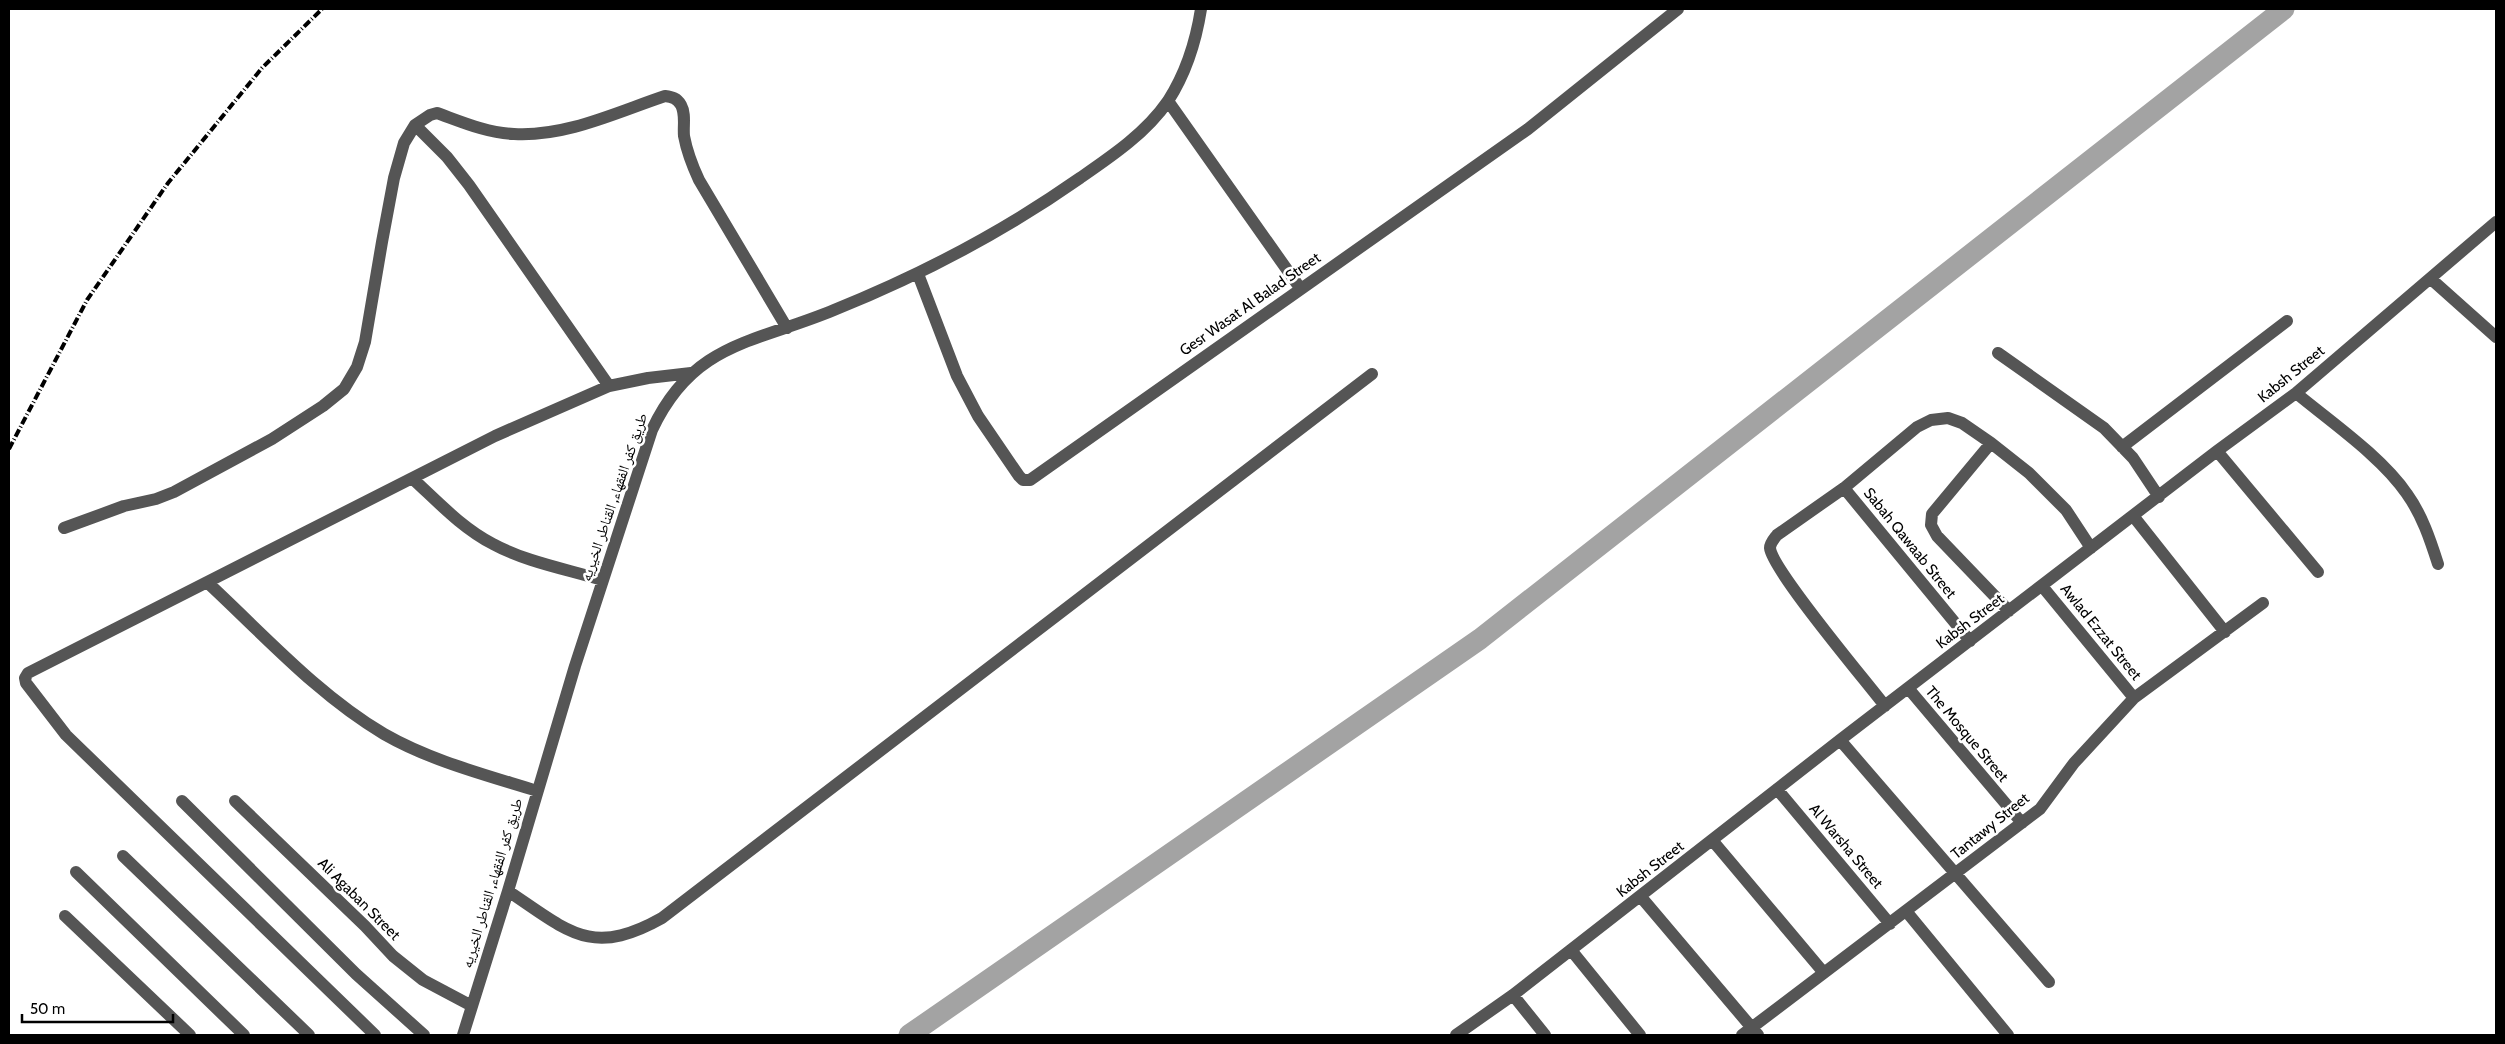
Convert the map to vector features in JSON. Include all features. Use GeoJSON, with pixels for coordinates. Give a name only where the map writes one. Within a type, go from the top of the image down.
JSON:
{"type":"FeatureCollection","features":[{"type":"Feature","properties":{"kind":"street","name":"طريق كفر الفقهاء, القناطر الخيريه"},"geometry":{"type":"LineString","coordinates":[[463,1035],[602,580],[652,430],[662,409],[691,373],[710,358],[731,346],[831,312],[918,274],[984,239],[1049,200],[1110,157],[1142,132],[1168,101],[1184,70],[1196,37],[1201,9]]}},
{"type":"Feature","properties":{"kind":"street","name":"Gesr Wasat Al Balad Street"},"geometry":{"type":"LineString","coordinates":[[918,274],[956,376],[978,416],[1024,480],[1036,476],[1528,129],[1678,9]]}},
{"type":"Feature","properties":{"kind":"street"},"geometry":{"type":"LineString","coordinates":[[64,528],[124,506],[156,499],[174,492],[272,439],[323,406],[344,389],[357,367],[365,342],[394,178],[404,143],[415,125],[430,115],[437,113],[482,129],[513,134],[543,134],[569,129],[665,96],[674,97],[680,102],[683,110],[688,156],[699,180],[787,328]]}},
{"type":"Feature","properties":{"kind":"street"},"geometry":{"type":"LineString","coordinates":[[1168,101],[1300,288]]}},
{"type":"Feature","properties":{"kind":"street"},"geometry":{"type":"LineString","coordinates":[[415,125],[447,157],[469,185],[610,386]]}},
{"type":"Feature","properties":{"kind":"street","name":"Kabsh Street"},"geometry":{"type":"LineString","coordinates":[[1456,1035],[1572,950],[1840,740],[2159,498],[2217,451],[2296,393],[2432,279],[2496,222]]}},
{"type":"Feature","properties":{"kind":"street"},"geometry":{"type":"LineString","coordinates":[[2432,279],[2496,337]]}},
{"type":"Feature","properties":{"kind":"street"},"geometry":{"type":"LineString","coordinates":[[2122,447],[2287,320]]}},
{"type":"Feature","properties":{"kind":"street"},"geometry":{"type":"LineString","coordinates":[[1998,353],[2104,428],[2133,458],[2159,498]]}},
{"type":"Feature","properties":{"kind":"street"},"geometry":{"type":"LineString","coordinates":[[375,1035],[66,735],[26,683],[25,678],[28,673],[495,436],[610,386],[648,378],[691,373]]}},
{"type":"Feature","properties":{"kind":"street"},"geometry":{"type":"LineString","coordinates":[[508,891],[568,930],[595,938],[615,938],[639,932],[662,918],[1372,374]]}},
{"type":"Feature","properties":{"kind":"street"},"geometry":{"type":"LineString","coordinates":[[2296,393],[2381,464],[2407,493],[2426,527],[2438,564]]}},
{"type":"Feature","properties":{"kind":"street"},"geometry":{"type":"LineString","coordinates":[[1885,706],[1807,608],[1778,566],[1770,548],[1777,535],[1844,488],[1917,427],[1931,420],[1948,418],[1962,423],[1991,443],[2029,473],[2066,510],[2091,548]]}},
{"type":"Feature","properties":{"kind":"street"},"geometry":{"type":"LineString","coordinates":[[1991,443],[1932,514],[1931,525],[1937,536],[2009,611]]}},
{"type":"Feature","properties":{"kind":"street"},"geometry":{"type":"LineString","coordinates":[[2217,451],[2318,572]]}},
{"type":"Feature","properties":{"kind":"street"},"geometry":{"type":"LineString","coordinates":[[413,478],[463,525],[493,545],[529,559],[602,580]]}},
{"type":"Feature","properties":{"kind":"street","name":"Sabah Qawaab Street"},"geometry":{"type":"LineString","coordinates":[[1844,488],[1970,641]]}},
{"type":"Feature","properties":{"kind":"street"},"geometry":{"type":"LineString","coordinates":[[2134,517],[2225,632]]}},
{"type":"Feature","properties":{"kind":"street"},"geometry":{"type":"LineString","coordinates":[[208,583],[343,706],[384,734],[438,760],[537,791]]}},
{"type":"Feature","properties":{"kind":"street","name":"Awlad Ezzat Street"},"geometry":{"type":"LineString","coordinates":[[2042,586],[2134,698]]}},
{"type":"Feature","properties":{"kind":"street","name":"Tantawy Street"},"geometry":{"type":"LineString","coordinates":[[1751,1033],[1824,973],[2040,809],[2074,763],[2134,698],[2263,603]]}},
{"type":"Feature","properties":{"kind":"street","name":"The Mosque Street"},"geometry":{"type":"LineString","coordinates":[[1908,688],[2022,823]]}},
{"type":"Feature","properties":{"kind":"street"},"geometry":{"type":"LineString","coordinates":[[1840,740],[2049,982]]}},
{"type":"Feature","properties":{"kind":"street","name":"Al Warsha Street"},"geometry":{"type":"LineString","coordinates":[[1777,789],[1890,924]]}},
{"type":"Feature","properties":{"kind":"street"},"geometry":{"type":"LineString","coordinates":[[182,801],[356,974],[424,1035]]}},
{"type":"Feature","properties":{"kind":"street","name":"Ali Agaban Street"},"geometry":{"type":"LineString","coordinates":[[235,801],[365,926],[393,956],[423,980],[472,1006]]}},
{"type":"Feature","properties":{"kind":"street"},"geometry":{"type":"LineString","coordinates":[[1712,840],[1824,973]]}},
{"type":"Feature","properties":{"kind":"street"},"geometry":{"type":"LineString","coordinates":[[123,856],[309,1035]]}},
{"type":"Feature","properties":{"kind":"street"},"geometry":{"type":"LineString","coordinates":[[76,872],[244,1035]]}},
{"type":"Feature","properties":{"kind":"street"},"geometry":{"type":"LineString","coordinates":[[1641,897],[1751,1033]]}},
{"type":"Feature","properties":{"kind":"street"},"geometry":{"type":"LineString","coordinates":[[1906,911],[2008,1035]]}},
{"type":"Feature","properties":{"kind":"street"},"geometry":{"type":"LineString","coordinates":[[65,916],[190,1035]]}},
{"type":"Feature","properties":{"kind":"street"},"geometry":{"type":"LineString","coordinates":[[1572,950],[1640,1035]]}},
{"type":"Feature","properties":{"kind":"street"},"geometry":{"type":"LineString","coordinates":[[1513,995],[1545,1035]]}},
{"type":"Feature","properties":{"kind":"waterway"},"geometry":{"type":"LineString","coordinates":[[909,1035],[1480,639],[2284,9]]}},
{"type":"Feature","properties":{"kind":"railway"},"geometry":{"type":"LineString","coordinates":[[9,449],[87,300],[168,183],[262,68],[322,9]]}}]}
